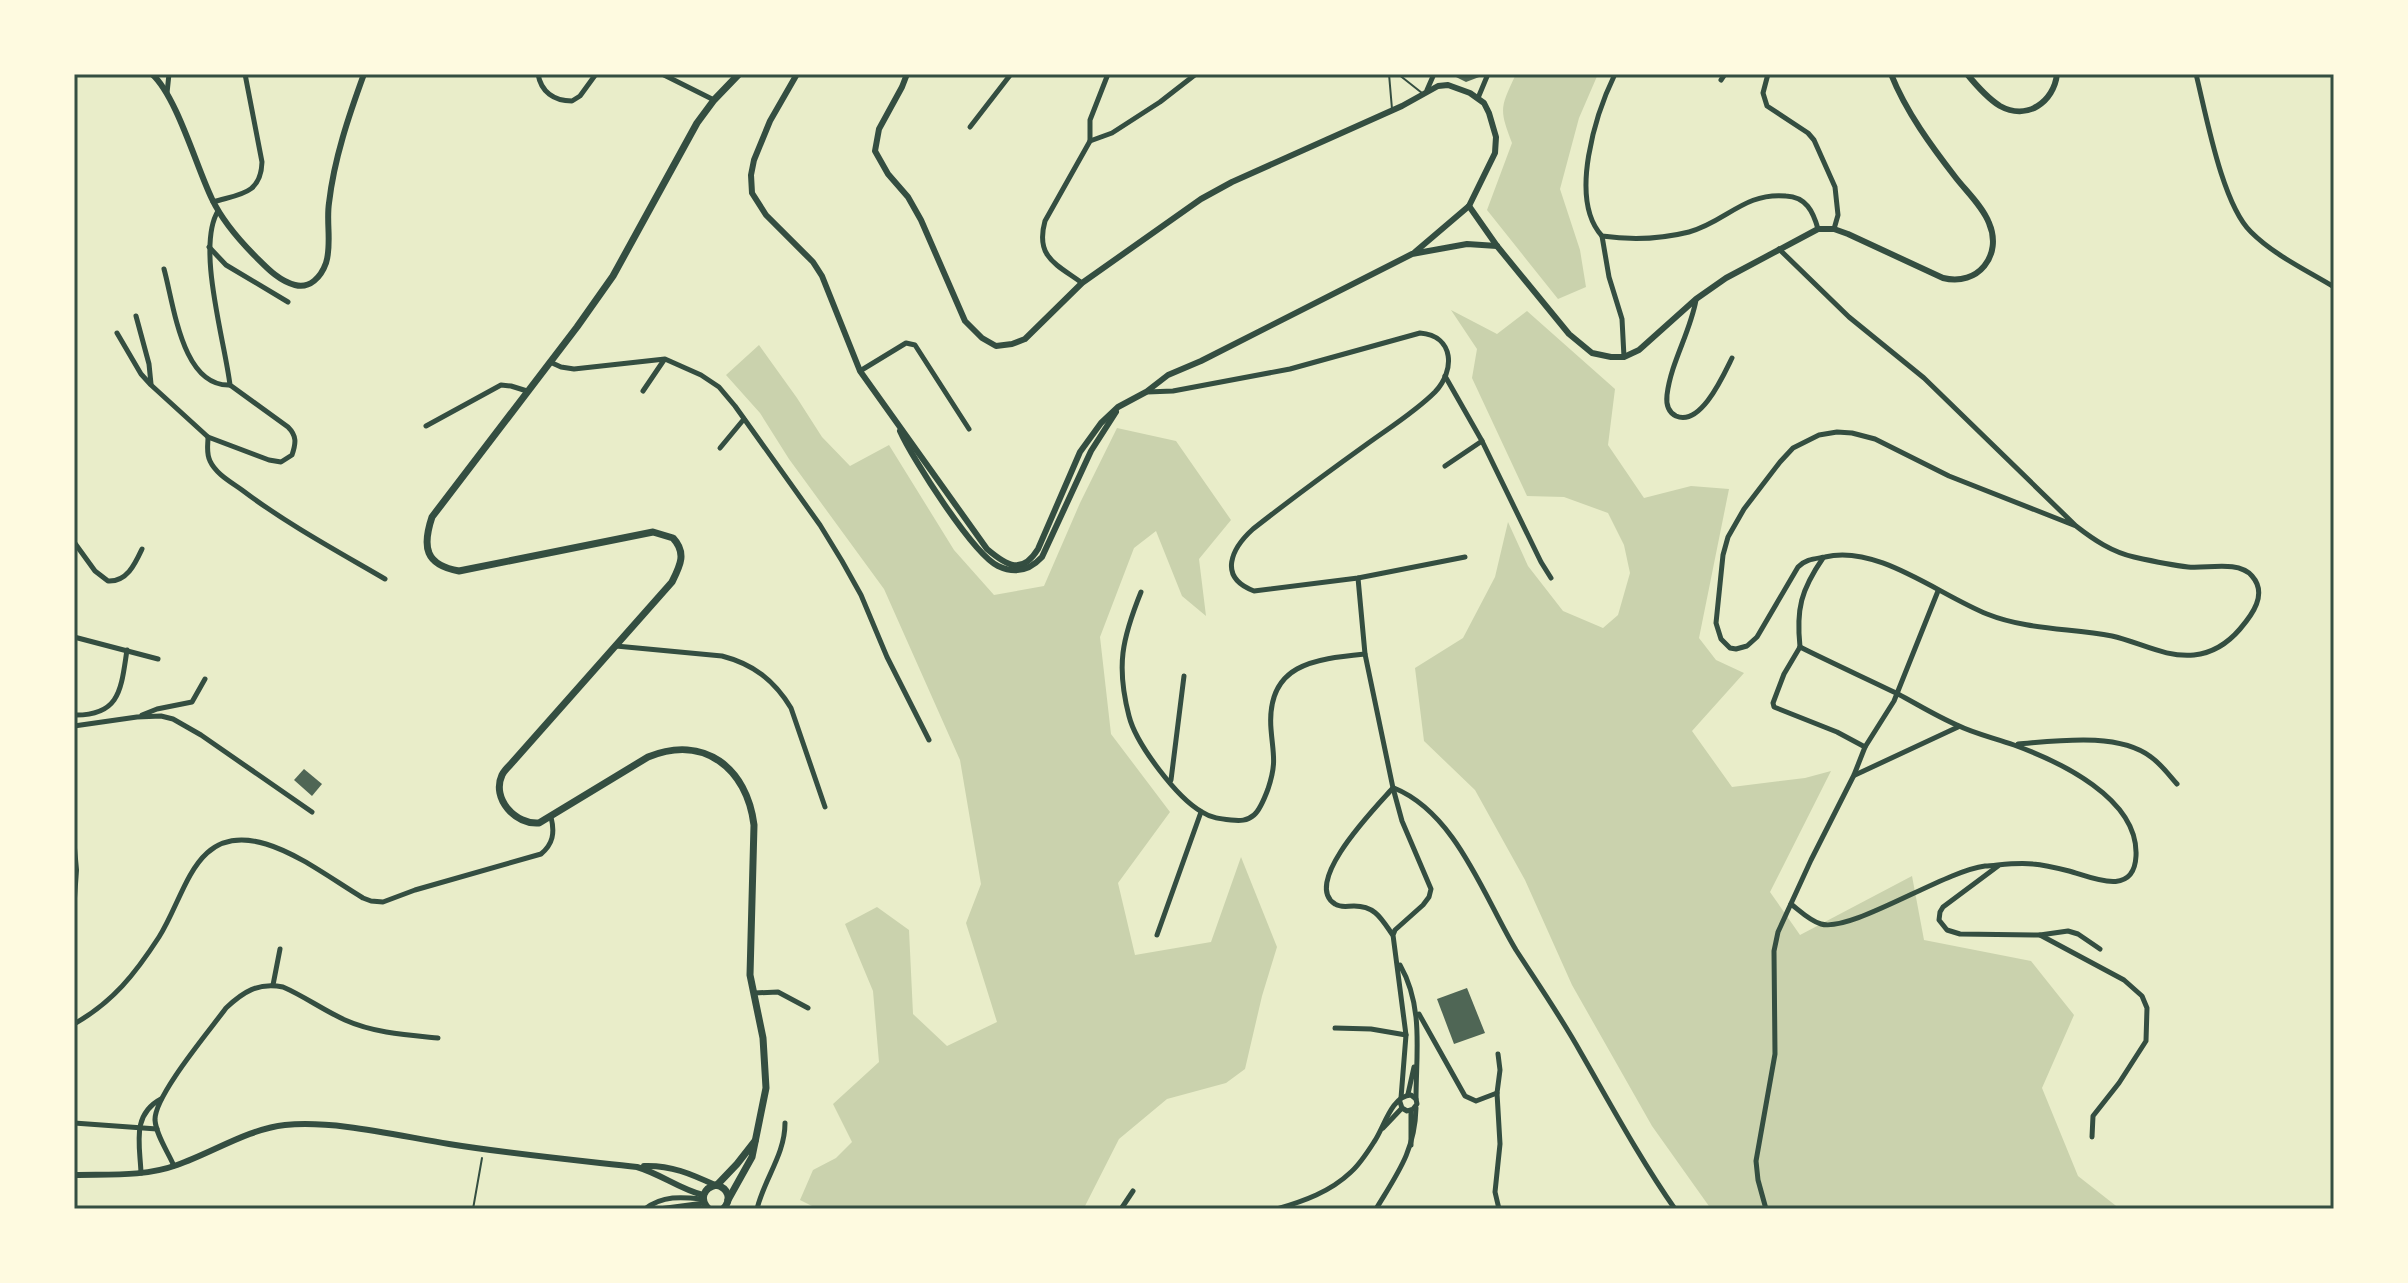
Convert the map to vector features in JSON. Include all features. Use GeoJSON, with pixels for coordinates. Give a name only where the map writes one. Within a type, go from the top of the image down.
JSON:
{"type":"FeatureCollection","features":[{"type":"Feature","properties":{"kind":"main road"},"geometry":{"type":"LineString","coordinates":[[727,1205],[750,1162],[764,1102],[767,1073],[749,950],[754,825],[751,805],[741,784],[725,764],[710,755],[694,751],[663,751],[648,757],[551,817],[532,824],[518,819],[503,802],[500,791],[501,777],[672,582],[682,551],[673,538],[653,532],[459,571],[442,567],[432,558],[426,535],[432,517],[613,276],[697,123],[739,74]]}},
{"type":"Feature","properties":{"kind":"main road"},"geometry":{"type":"LineString","coordinates":[[705,1201],[708,1188],[716,1185],[755,1141]]}},
{"type":"Feature","properties":{"kind":"main road"},"geometry":{"type":"LineString","coordinates":[[716,1185],[724,1189],[727,1205]]}},
{"type":"Feature","properties":{"kind":"street"},"geometry":{"type":"LineString","coordinates":[[152,74],[167,94],[218,211],[249,250],[276,276],[300,287],[313,283],[327,259],[332,181],[342,139],[364,74]]}},
{"type":"Feature","properties":{"kind":"street"},"geometry":{"type":"LineString","coordinates":[[167,94],[169,74]]}},
{"type":"Feature","properties":{"kind":"street"},"geometry":{"type":"LineString","coordinates":[[213,202],[250,191],[262,172],[245,74]]}},
{"type":"Feature","properties":{"kind":"street"},"geometry":{"type":"LineString","coordinates":[[538,74],[540,84],[552,97],[572,101],[587,89],[596,74]]}},
{"type":"Feature","properties":{"kind":"street"},"geometry":{"type":"LineString","coordinates":[[662,74],[714,100]]}},
{"type":"Feature","properties":{"kind":"street"},"geometry":{"type":"LineString","coordinates":[[797,74],[770,121],[754,160],[750,184],[752,193],[766,215],[802,250],[822,276],[860,371],[897,424],[933,488],[993,563],[1015,571],[1026,569],[1042,557],[1091,451],[1118,407],[1146,392],[1168,375],[1412,254],[1469,206],[1495,153],[1496,142],[1484,103],[1448,85],[1425,92],[1201,199],[1082,283],[1025,339],[996,346],[972,330],[965,321],[921,220],[875,151],[879,129],[907,74]]}},
{"type":"Feature","properties":{"kind":"street"},"geometry":{"type":"LineString","coordinates":[[970,127],[1011,74]]}},
{"type":"Feature","properties":{"kind":"street"},"geometry":{"type":"LineString","coordinates":[[1082,283],[1051,261],[1041,244],[1041,236],[1045,221],[1090,141],[1090,120],[1108,74]]}},
{"type":"Feature","properties":{"kind":"street"},"geometry":{"type":"LineString","coordinates":[[1090,141],[1112,133],[1181,88],[1196,74]]}},
{"type":"Feature","properties":{"kind":"street"},"geometry":{"type":"LineString","coordinates":[[1425,92],[1434,74]]}},
{"type":"Feature","properties":{"kind":"street"},"geometry":{"type":"LineString","coordinates":[[1478,98],[1488,74]]}},
{"type":"Feature","properties":{"kind":"street"},"geometry":{"type":"LineString","coordinates":[[1615,74],[1608,88],[1584,174],[1591,219],[1602,236],[1609,277],[1622,319],[1624,357]]}},
{"type":"Feature","properties":{"kind":"street"},"geometry":{"type":"LineString","coordinates":[[1768,74],[1763,93],[1767,106],[1814,140],[1835,187],[1838,215],[1834,229]]}},
{"type":"Feature","properties":{"kind":"street"},"geometry":{"type":"LineString","coordinates":[[1469,206],[1497,246],[1578,343],[1592,353],[1624,357],[1654,339],[1696,299],[1726,278],[1818,229],[1834,229],[1951,280],[1976,274],[1991,257],[1993,232],[1986,216],[1926,137],[1891,74]]}},
{"type":"Feature","properties":{"kind":"street"},"geometry":{"type":"LineString","coordinates":[[1967,74],[1999,106],[2014,111],[2027,110],[2046,101],[2055,89],[2057,74]]}},
{"type":"Feature","properties":{"kind":"street"},"geometry":{"type":"LineString","coordinates":[[2196,74],[2216,156],[2241,220],[2260,241],[2334,287]]}},
{"type":"Feature","properties":{"kind":"street"},"geometry":{"type":"LineString","coordinates":[[1602,236],[1634,239],[1686,233],[1710,224],[1747,201],[1773,195],[1792,196],[1805,203],[1815,216],[1818,229]]}},
{"type":"Feature","properties":{"kind":"street"},"geometry":{"type":"LineString","coordinates":[[218,211],[213,220],[209,246],[230,385]]}},
{"type":"Feature","properties":{"kind":"street"},"geometry":{"type":"LineString","coordinates":[[1412,254],[1467,244],[1497,246]]}},
{"type":"Feature","properties":{"kind":"street"},"geometry":{"type":"LineString","coordinates":[[209,246],[226,265],[288,302]]}},
{"type":"Feature","properties":{"kind":"street"},"geometry":{"type":"LineString","coordinates":[[1779,249],[1849,317],[1924,378],[2093,539],[2132,557],[2190,567],[2239,568],[2251,575],[2258,586],[2259,600],[2247,621],[2222,646],[2210,652],[2184,656],[2114,637],[2017,623],[1987,614],[1871,558],[1849,553],[1806,560],[1798,567],[1751,643],[1739,649],[1730,648],[1724,643],[1716,629],[1715,614],[1725,546],[1732,528],[1793,448],[1819,435],[1852,433],[1875,439],[1949,476],[2076,526]]}},
{"type":"Feature","properties":{"kind":"street"},"geometry":{"type":"LineString","coordinates":[[117,333],[141,374],[208,437],[269,460],[281,462],[292,455],[296,441],[292,431],[230,385],[221,386],[205,377],[189,359],[164,269]]}},
{"type":"Feature","properties":{"kind":"street"},"geometry":{"type":"LineString","coordinates":[[1696,299],[1670,381],[1667,397],[1669,410],[1676,416],[1694,414],[1716,390],[1732,358]]}},
{"type":"Feature","properties":{"kind":"street"},"geometry":{"type":"LineString","coordinates":[[136,316],[149,364],[151,385]]}},
{"type":"Feature","properties":{"kind":"street"},"geometry":{"type":"LineString","coordinates":[[1146,392],[1173,391],[1290,369],[1420,333],[1433,336],[1446,349],[1449,364],[1437,390],[1253,529],[1235,548],[1232,561],[1237,580],[1254,591],[1358,578],[1465,557]]}},
{"type":"Feature","properties":{"kind":"street"},"geometry":{"type":"LineString","coordinates":[[860,371],[906,343],[915,345],[969,429]]}},
{"type":"Feature","properties":{"kind":"street"},"geometry":{"type":"LineString","coordinates":[[549,362],[574,369],[665,359],[719,387],[820,525],[842,561],[929,740]]}},
{"type":"Feature","properties":{"kind":"street"},"geometry":{"type":"LineString","coordinates":[[643,391],[665,359]]}},
{"type":"Feature","properties":{"kind":"street"},"geometry":{"type":"LineString","coordinates":[[1445,376],[1482,441],[1551,578]]}},
{"type":"Feature","properties":{"kind":"street"},"geometry":{"type":"LineString","coordinates":[[426,426],[501,385],[527,391]]}},
{"type":"Feature","properties":{"kind":"street"},"geometry":{"type":"LineString","coordinates":[[720,448],[744,419]]}},
{"type":"Feature","properties":{"kind":"street"},"geometry":{"type":"LineString","coordinates":[[208,437],[207,453],[221,475],[299,529],[385,579]]}},
{"type":"Feature","properties":{"kind":"street"},"geometry":{"type":"LineString","coordinates":[[1445,466],[1482,441]]}},
{"type":"Feature","properties":{"kind":"street"},"geometry":{"type":"LineString","coordinates":[[74,542],[95,571],[108,581],[120,579],[128,573],[142,549]]}},
{"type":"Feature","properties":{"kind":"street"},"geometry":{"type":"LineString","coordinates":[[1823,557],[1801,596],[1797,622],[1800,647],[1784,674],[1773,703],[1774,707],[1837,732],[1865,747]]}},
{"type":"Feature","properties":{"kind":"street"},"geometry":{"type":"LineString","coordinates":[[1358,578],[1365,654],[1393,788],[1402,821],[1431,889],[1427,900],[1393,935]]}},
{"type":"Feature","properties":{"kind":"street"},"geometry":{"type":"LineString","coordinates":[[1766,1209],[1756,1161],[1775,1054],[1774,951],[1781,923],[1865,747],[1897,694],[1938,591]]}},
{"type":"Feature","properties":{"kind":"street"},"geometry":{"type":"LineString","coordinates":[[1141,592],[1121,656],[1129,719],[1147,753],[1170,781],[1201,812],[1218,819],[1242,822],[1255,814],[1267,792],[1275,764],[1271,726],[1273,696],[1283,678],[1323,658],[1365,654]]}},
{"type":"Feature","properties":{"kind":"street"},"geometry":{"type":"LineString","coordinates":[[74,637],[158,659]]}},
{"type":"Feature","properties":{"kind":"street"},"geometry":{"type":"LineString","coordinates":[[616,646],[722,656],[762,672],[791,708],[825,807]]}},
{"type":"Feature","properties":{"kind":"street"},"geometry":{"type":"LineString","coordinates":[[1791,904],[1819,924],[1833,925],[1982,866],[2029,863],[2069,871],[2099,882],[2115,881],[2130,873],[2135,866],[2136,853],[2128,822],[2106,796],[2065,767],[1959,726],[1800,647]]}},
{"type":"Feature","properties":{"kind":"street"},"geometry":{"type":"LineString","coordinates":[[74,715],[92,715],[115,700],[121,687],[127,650]]}},
{"type":"Feature","properties":{"kind":"street"},"geometry":{"type":"LineString","coordinates":[[1170,781],[1184,676]]}},
{"type":"Feature","properties":{"kind":"street"},"geometry":{"type":"LineString","coordinates":[[137,717],[157,709],[192,702],[205,679]]}},
{"type":"Feature","properties":{"kind":"street"},"geometry":{"type":"LineString","coordinates":[[74,726],[161,716],[186,726],[312,812]]}},
{"type":"Feature","properties":{"kind":"street"},"geometry":{"type":"LineString","coordinates":[[1854,775],[1959,726]]}},
{"type":"Feature","properties":{"kind":"street"},"geometry":{"type":"LineString","coordinates":[[2013,745],[2086,741],[2126,745],[2151,756],[2177,784]]}},
{"type":"Feature","properties":{"kind":"street"},"geometry":{"type":"LineString","coordinates":[[1393,788],[1337,855],[1327,892],[1333,903],[1340,906],[1362,906],[1373,910],[1393,935],[1406,1035],[1403,1100],[1411,1111]]}},
{"type":"Feature","properties":{"kind":"street"},"geometry":{"type":"LineString","coordinates":[[1393,788],[1419,803],[1463,852],[1502,927],[1548,997],[1613,1111],[1675,1209]]}},
{"type":"Feature","properties":{"kind":"street"},"geometry":{"type":"LineString","coordinates":[[1157,935],[1201,812]]}},
{"type":"Feature","properties":{"kind":"street"},"geometry":{"type":"LineString","coordinates":[[74,1024],[107,1002],[128,980],[161,934],[196,864],[213,847],[228,841],[264,843],[285,851],[363,898],[383,902],[541,854],[551,842],[551,817]]}},
{"type":"Feature","properties":{"kind":"street"},"geometry":{"type":"LineString","coordinates":[[74,848],[74,898]]}},
{"type":"Feature","properties":{"kind":"street"},"geometry":{"type":"LineString","coordinates":[[1999,866],[1943,907],[1939,916],[1950,932],[2040,935],[2068,931],[2100,949]]}},
{"type":"Feature","properties":{"kind":"street"},"geometry":{"type":"LineString","coordinates":[[2040,935],[2124,980],[2142,996],[2147,1008],[2146,1041],[2093,1116],[2092,1137]]}},
{"type":"Feature","properties":{"kind":"street"},"geometry":{"type":"LineString","coordinates":[[273,985],[280,949]]}},
{"type":"Feature","properties":{"kind":"street"},"geometry":{"type":"LineString","coordinates":[[1376,1209],[1411,1146],[1416,1129],[1416,1010],[1410,987],[1397,961]]}},
{"type":"Feature","properties":{"kind":"street"},"geometry":{"type":"LineString","coordinates":[[174,1166],[157,1129],[155,1116],[162,1098],[226,1008],[254,987],[273,985],[295,992],[353,1023],[390,1033],[438,1038]]}},
{"type":"Feature","properties":{"kind":"street"},"geometry":{"type":"LineString","coordinates":[[753,993],[778,992],[808,1008]]}},
{"type":"Feature","properties":{"kind":"street"},"geometry":{"type":"LineString","coordinates":[[1416,1010],[1465,1096],[1476,1101],[1497,1093]]}},
{"type":"Feature","properties":{"kind":"street"},"geometry":{"type":"LineString","coordinates":[[1335,1028],[1371,1029],[1406,1035]]}},
{"type":"Feature","properties":{"kind":"street"},"geometry":{"type":"LineString","coordinates":[[1498,1054],[1500,1144],[1495,1192],[1499,1209]]}},
{"type":"Feature","properties":{"kind":"street"},"geometry":{"type":"LineString","coordinates":[[1277,1209],[1307,1200],[1338,1183],[1364,1158],[1403,1100],[1416,1058]]}},
{"type":"Feature","properties":{"kind":"street"},"geometry":{"type":"LineString","coordinates":[[141,1173],[139,1127],[147,1109],[162,1098]]}},
{"type":"Feature","properties":{"kind":"street"},"geometry":{"type":"LineString","coordinates":[[1403,1100],[1416,1102]]}},
{"type":"Feature","properties":{"kind":"street"},"geometry":{"type":"LineString","coordinates":[[1411,1146],[1411,1111],[1416,1102]]}},
{"type":"Feature","properties":{"kind":"street"},"geometry":{"type":"LineString","coordinates":[[74,1123],[157,1129]]}},
{"type":"Feature","properties":{"kind":"street"},"geometry":{"type":"LineString","coordinates":[[757,1209],[779,1156],[785,1123]]}},
{"type":"Feature","properties":{"kind":"street"},"geometry":{"type":"LineString","coordinates":[[74,1175],[141,1173],[174,1166],[263,1130],[285,1125],[312,1125],[484,1149],[637,1167],[659,1166],[680,1170],[716,1185]]}},
{"type":"Feature","properties":{"kind":"street"},"geometry":{"type":"LineString","coordinates":[[637,1167],[657,1173],[705,1201]]}},
{"type":"Feature","properties":{"kind":"street"},"geometry":{"type":"LineString","coordinates":[[1121,1209],[1133,1191]]}},
{"type":"Feature","properties":{"kind":"street"},"geometry":{"type":"LineString","coordinates":[[645,1209],[671,1197],[705,1201]]}},
{"type":"Feature","properties":{"kind":"street"},"geometry":{"type":"LineString","coordinates":[[659,1209],[705,1201]]}},
{"type":"Feature","properties":{"kind":"lane"},"geometry":{"type":"LineString","coordinates":[[1389,74],[1392,110]]}},
{"type":"Feature","properties":{"kind":"lane"},"geometry":{"type":"LineString","coordinates":[[1398,74],[1425,92]]}},
{"type":"Feature","properties":{"kind":"path"},"geometry":{"type":"LineString","coordinates":[[473,1209],[484,1149]]}},
{"type":"Feature","properties":{"kind":"green space"},"geometry":{"type":"Polygon","coordinates":[[[1516,74],[1598,74],[1579,118],[1560,189],[1580,250],[1586,287],[1558,299],[1487,210],[1512,143],[1503,108],[1516,74]]]}},
{"type":"Feature","properties":{"kind":"green space"},"geometry":{"type":"Polygon","coordinates":[[[1451,310],[1497,334],[1527,311],[1615,389],[1608,445],[1644,498],[1691,486],[1729,489],[1699,638],[1716,660],[1744,673],[1692,731],[1732,787],[1805,778],[1831,771],[1770,892],[1800,935],[1912,876],[1924,940],[2031,961],[2074,1015],[2042,1088],[2078,1176],[2120,1209],[1711,1209],[1652,1126],[1572,985],[1525,880],[1475,790],[1424,741],[1415,668],[1463,638],[1495,577],[1508,522],[1528,566],[1563,611],[1603,628],[1618,615],[1630,573],[1624,545],[1608,513],[1564,497],[1527,496],[1472,378],[1477,349],[1451,310]]]}},
{"type":"Feature","properties":{"kind":"green space"},"geometry":{"type":"Polygon","coordinates":[[[759,345],[822,437],[850,466],[889,445],[954,550],[994,595],[1044,586],[1117,428],[1176,441],[1231,520],[1199,559],[1206,616],[1182,596],[1156,531],[1134,548],[1100,637],[1111,734],[1170,812],[1118,883],[1135,955],[1211,942],[1241,857],[1277,947],[1245,1069],[1226,1083],[1167,1099],[1119,1139],[1085,1206],[1079,1209],[818,1209],[800,1200],[813,1170],[836,1158],[852,1142],[833,1104],[879,1062],[873,991],[845,924],[877,907],[909,930],[913,1014],[947,1046],[997,1022],[966,923],[981,884],[960,760],[884,589],[789,459],[760,413],[726,375],[759,345]]]}},
{"type":"Feature","properties":{"kind":"building"},"geometry":{"type":"Polygon","coordinates":[[[1450,74],[1487,74],[1466,82],[1450,74]]]}},
{"type":"Feature","properties":{"kind":"building"},"geometry":{"type":"Polygon","coordinates":[[[304,769],[322,784],[312,796],[294,780],[304,769]]]}},
{"type":"Feature","properties":{"kind":"building"},"geometry":{"type":"Polygon","coordinates":[[[1467,988],[1485,1033],[1454,1044],[1437,999],[1467,988]]]}}]}
